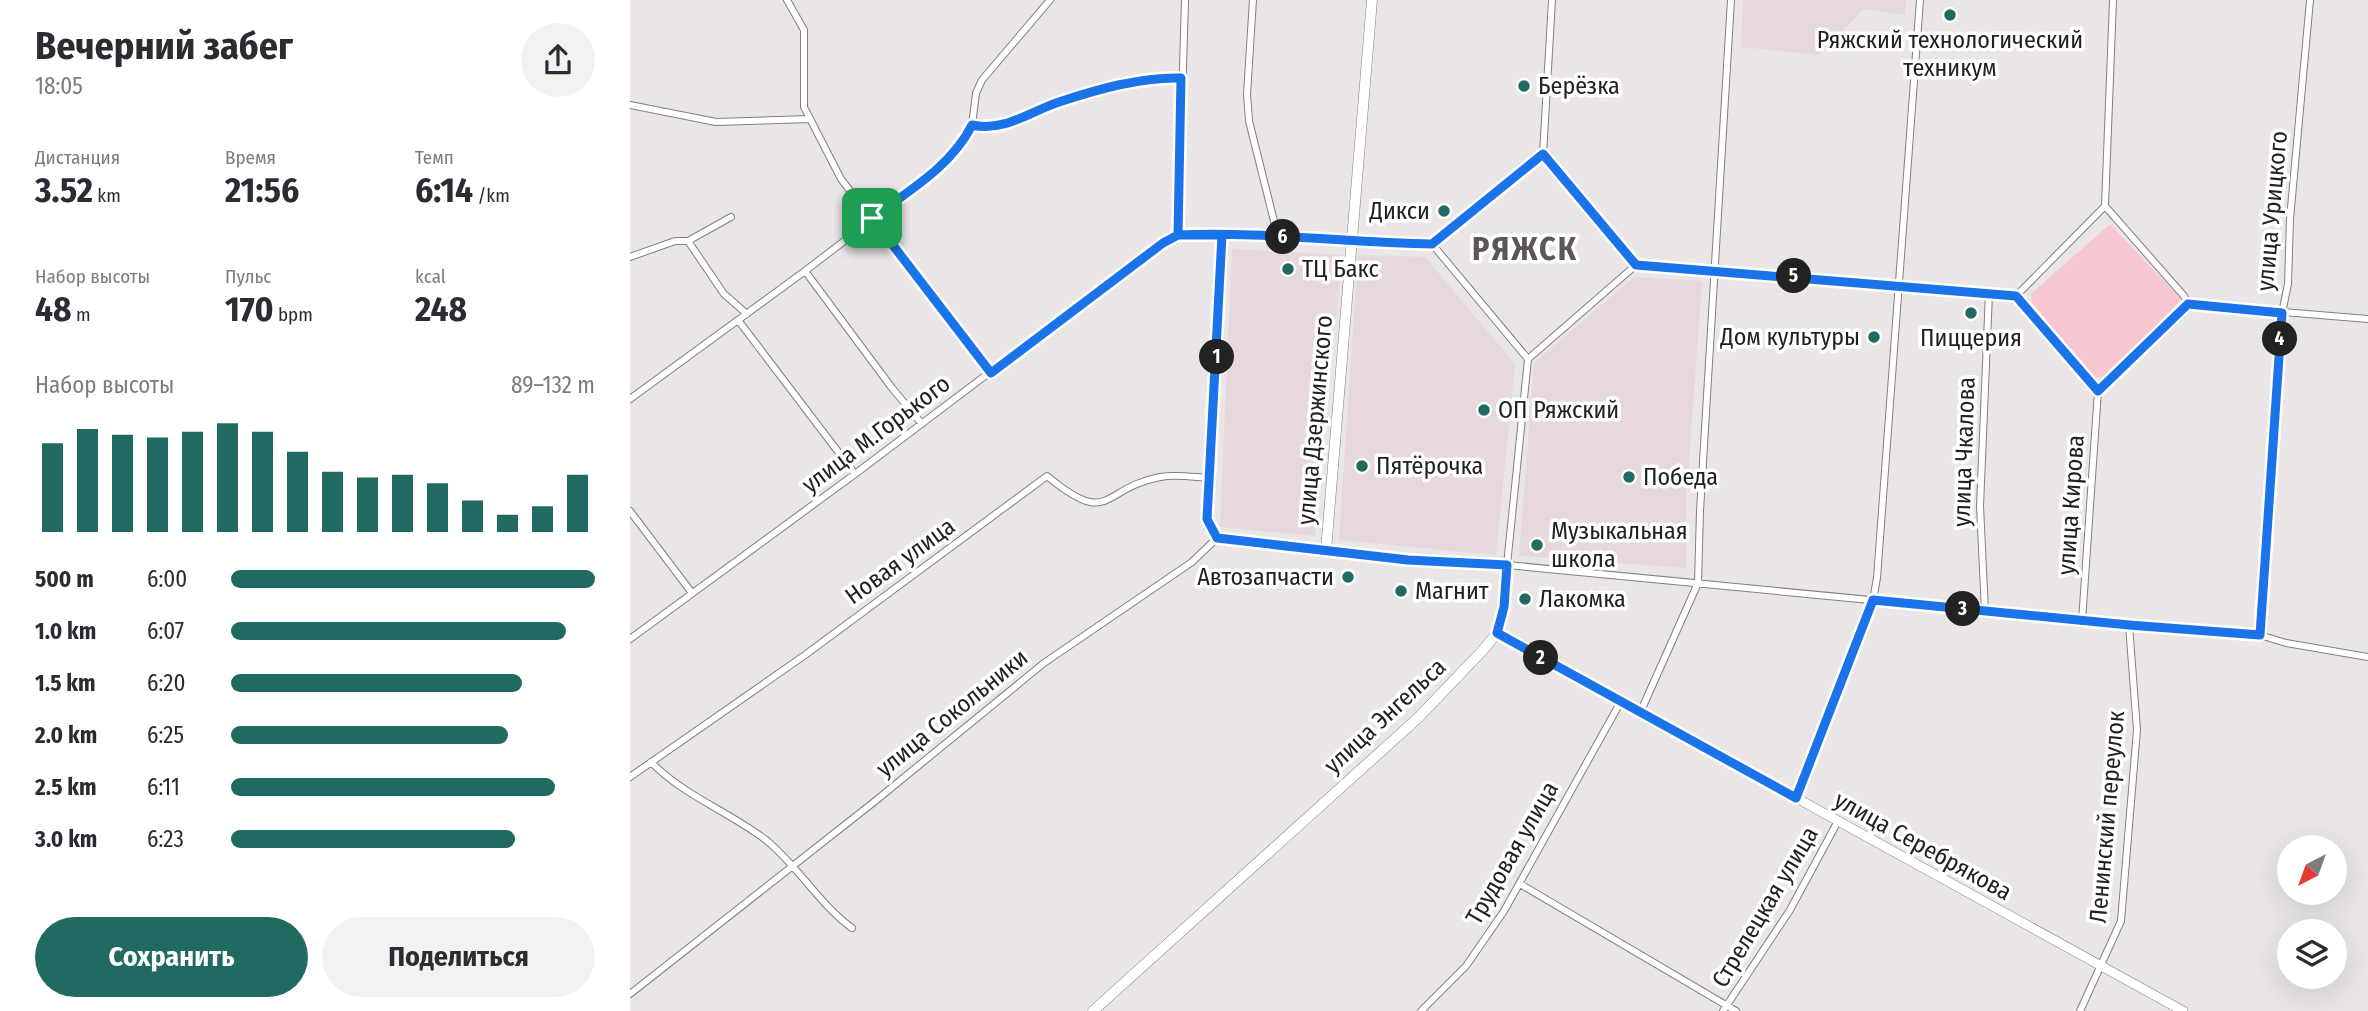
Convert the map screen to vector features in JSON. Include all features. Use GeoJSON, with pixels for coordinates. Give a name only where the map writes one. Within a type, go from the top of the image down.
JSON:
{"type":"FeatureCollection","features":[{"type":"Feature","properties":{"kind":"main road","name":"улица Дзержинского"},"geometry":{"type":"LineString","coordinates":[[1326,550],[1372,0]]}},
{"type":"Feature","properties":{"kind":"main road"},"geometry":{"type":"LineString","coordinates":[[1326,550],[1408,560],[1507,565],[1504,607],[1497,633]]}},
{"type":"Feature","properties":{"kind":"main road","name":"улица Серебрякова"},"geometry":{"type":"LineString","coordinates":[[1497,633],[2183,1011]]}},
{"type":"Feature","properties":{"kind":"main road","name":"улица Энгельса"},"geometry":{"type":"LineString","coordinates":[[1093,1011],[1418,718],[1497,633]]}},
{"type":"Feature","properties":{"kind":"street"},"geometry":{"type":"LineString","coordinates":[[787,0],[803,30],[805,52],[802,95],[809,119],[841,179],[991,373]]}},
{"type":"Feature","properties":{"kind":"street"},"geometry":{"type":"LineString","coordinates":[[630,399],[805,271],[949,160],[963,143],[972,125],[976,93],[982,80],[1049,0]]}},
{"type":"Feature","properties":{"kind":"street"},"geometry":{"type":"LineString","coordinates":[[1185,0],[1178,235],[1432,244],[1543,154]]}},
{"type":"Feature","properties":{"kind":"street"},"geometry":{"type":"LineString","coordinates":[[1253,0],[1247,94],[1249,121],[1278,237]]}},
{"type":"Feature","properties":{"kind":"street"},"geometry":{"type":"LineString","coordinates":[[1552,0],[1543,154],[1636,265]]}},
{"type":"Feature","properties":{"kind":"street"},"geometry":{"type":"LineString","coordinates":[[1640,713],[1698,583],[1731,0]]}},
{"type":"Feature","properties":{"kind":"street"},"geometry":{"type":"LineString","coordinates":[[1796,798],[1873,600],[1920,0]]}},
{"type":"Feature","properties":{"kind":"street"},"geometry":{"type":"LineString","coordinates":[[2016,296],[2105,206],[2113,0]]}},
{"type":"Feature","properties":{"kind":"street","name":"улица Урицкого"},"geometry":{"type":"LineString","coordinates":[[2260,635],[2282,313],[2288,285],[2290,219],[2310,0]]}},
{"type":"Feature","properties":{"kind":"street"},"geometry":{"type":"LineString","coordinates":[[972,125],[987,128],[1010,124],[1057,103],[1088,93],[1160,78],[1181,78]]}},
{"type":"Feature","properties":{"kind":"street"},"geometry":{"type":"LineString","coordinates":[[630,105],[716,122],[809,119]]}},
{"type":"Feature","properties":{"kind":"street"},"geometry":{"type":"LineString","coordinates":[[2105,206],[2188,304],[2368,319]]}},
{"type":"Feature","properties":{"kind":"street"},"geometry":{"type":"LineString","coordinates":[[630,257],[675,241],[688,241],[731,217]]}},
{"type":"Feature","properties":{"kind":"street","name":"улица М.Горького"},"geometry":{"type":"LineString","coordinates":[[630,639],[991,373],[1152,250],[1178,235]]}},
{"type":"Feature","properties":{"kind":"street"},"geometry":{"type":"LineString","coordinates":[[1222,235],[1207,519],[1217,538],[1326,550]]}},
{"type":"Feature","properties":{"kind":"street"},"geometry":{"type":"LineString","coordinates":[[688,241],[724,294],[747,314]]}},
{"type":"Feature","properties":{"kind":"street"},"geometry":{"type":"LineString","coordinates":[[1432,244],[1528,359]]}},
{"type":"Feature","properties":{"kind":"street"},"geometry":{"type":"LineString","coordinates":[[2188,304],[2098,391],[2016,296],[1714,269],[1636,265],[1528,359],[1507,565],[1985,612],[2260,635],[2286,643],[2368,657]]}},
{"type":"Feature","properties":{"kind":"street"},"geometry":{"type":"LineString","coordinates":[[805,271],[884,378],[922,424]]}},
{"type":"Feature","properties":{"kind":"street","name":"улица Чкалова"},"geometry":{"type":"LineString","coordinates":[[1985,612],[1980,506],[1989,293]]}},
{"type":"Feature","properties":{"kind":"street"},"geometry":{"type":"LineString","coordinates":[[738,320],[855,474]]}},
{"type":"Feature","properties":{"kind":"street","name":"улица Кирова"},"geometry":{"type":"LineString","coordinates":[[2082,621],[2098,391]]}},
{"type":"Feature","properties":{"kind":"street","name":"Новая улица"},"geometry":{"type":"LineString","coordinates":[[630,777],[805,655],[1047,476],[1071,497],[1098,503],[1158,477],[1209,478]]}},
{"type":"Feature","properties":{"kind":"street"},"geometry":{"type":"LineString","coordinates":[[630,511],[692,593]]}},
{"type":"Feature","properties":{"kind":"street","name":"улица Сокольники"},"geometry":{"type":"LineString","coordinates":[[630,994],[1044,663],[1192,562],[1217,538]]}},
{"type":"Feature","properties":{"kind":"street","name":"Ленинский переулок"},"geometry":{"type":"LineString","coordinates":[[2080,1011],[2121,921],[2137,730],[2129,625]]}},
{"type":"Feature","properties":{"kind":"street","name":"Трудовая улица"},"geometry":{"type":"LineString","coordinates":[[1421,1011],[1466,966],[1520,884],[1620,703]]}},
{"type":"Feature","properties":{"kind":"street"},"geometry":{"type":"LineString","coordinates":[[651,762],[669,781],[768,841],[836,916],[852,928]]}},
{"type":"Feature","properties":{"kind":"street","name":"Стрелецкая улица"},"geometry":{"type":"LineString","coordinates":[[1725,1009],[1811,876],[1838,821]]}},
{"type":"Feature","properties":{"kind":"street"},"geometry":{"type":"LineString","coordinates":[[1520,884],[1725,1009],[1736,1011]]}},
{"type":"Feature","properties":{"kind":"shaded area"},"geometry":{"type":"Polygon","coordinates":[[[1743,0],[1906,0],[1905,15],[1864,9],[1819,55],[1741,47],[1743,0]]]}},
{"type":"Feature","properties":{"kind":"shaded area"},"geometry":{"type":"Polygon","coordinates":[[[2110,224],[2180,298],[2179,310],[2107,377],[2094,378],[2032,303],[2031,294],[2110,224]]]}},
{"type":"Feature","properties":{"kind":"shaded area"},"geometry":{"type":"Polygon","coordinates":[[[1232,249],[1342,255],[1315,536],[1220,527],[1232,249]]]}},
{"type":"Feature","properties":{"kind":"shaded area"},"geometry":{"type":"Polygon","coordinates":[[[1358,255],[1425,257],[1515,364],[1496,555],[1339,540],[1358,255]]]}},
{"type":"Feature","properties":{"kind":"shaded area"},"geometry":{"type":"Polygon","coordinates":[[[1634,277],[1702,281],[1686,502],[1686,568],[1519,556],[1534,363],[1634,277]]]}},
{"type":"Feature","properties":{"kind":"place","name":"Ряжский технологический техникум"},"geometry":{"type":"Point","coordinates":[1950,15]}},
{"type":"Feature","properties":{"kind":"place","name":"Берёзка"},"geometry":{"type":"Point","coordinates":[1524,86]}},
{"type":"Feature","properties":{"kind":"place","name":"Дикси"},"geometry":{"type":"Point","coordinates":[1444,211]}},
{"type":"Feature","properties":{"kind":"place","name":"ТЦ Бакс"},"geometry":{"type":"Point","coordinates":[1288,269]}},
{"type":"Feature","properties":{"kind":"place","name":"Пиццерия"},"geometry":{"type":"Point","coordinates":[1971,313]}},
{"type":"Feature","properties":{"kind":"place","name":"Дом культуры"},"geometry":{"type":"Point","coordinates":[1874,337]}},
{"type":"Feature","properties":{"kind":"place","name":"ОП Ряжский"},"geometry":{"type":"Point","coordinates":[1484,410]}},
{"type":"Feature","properties":{"kind":"place","name":"Пятёрочка"},"geometry":{"type":"Point","coordinates":[1362,466]}},
{"type":"Feature","properties":{"kind":"place","name":"Победа"},"geometry":{"type":"Point","coordinates":[1629,477]}},
{"type":"Feature","properties":{"kind":"place","name":"Музыкальная школа"},"geometry":{"type":"Point","coordinates":[1537,545]}},
{"type":"Feature","properties":{"kind":"place","name":"Автозапчасти"},"geometry":{"type":"Point","coordinates":[1348,577]}},
{"type":"Feature","properties":{"kind":"place","name":"Магнит"},"geometry":{"type":"Point","coordinates":[1401,591]}},
{"type":"Feature","properties":{"kind":"place","name":"Лакомка"},"geometry":{"type":"Point","coordinates":[1525,599]}},
{"type":"Feature","properties":{"kind":"district","name":"РЯЖСК"},"geometry":{"type":"Point","coordinates":[1525,249]}},
{"type":"Feature","properties":{"kind":"route"},"geometry":{"type":"LineString","coordinates":[[872,218],[949,160],[963,143],[972,125],[987,128],[1010,124],[1057,103],[1088,93],[1160,78],[1181,78],[1178,235],[1200,234],[1278,237],[1352,243],[1432,244],[1543,154],[1636,265],[1714,269],[2016,296],[2098,391],[2184,312],[2188,304],[2282,313],[2260,635],[1873,600],[1796,798],[1497,633],[1504,607],[1507,565],[1408,560],[1217,538],[1207,519],[1222,235],[1178,235],[1163,243],[991,373],[872,218]]}}]}
